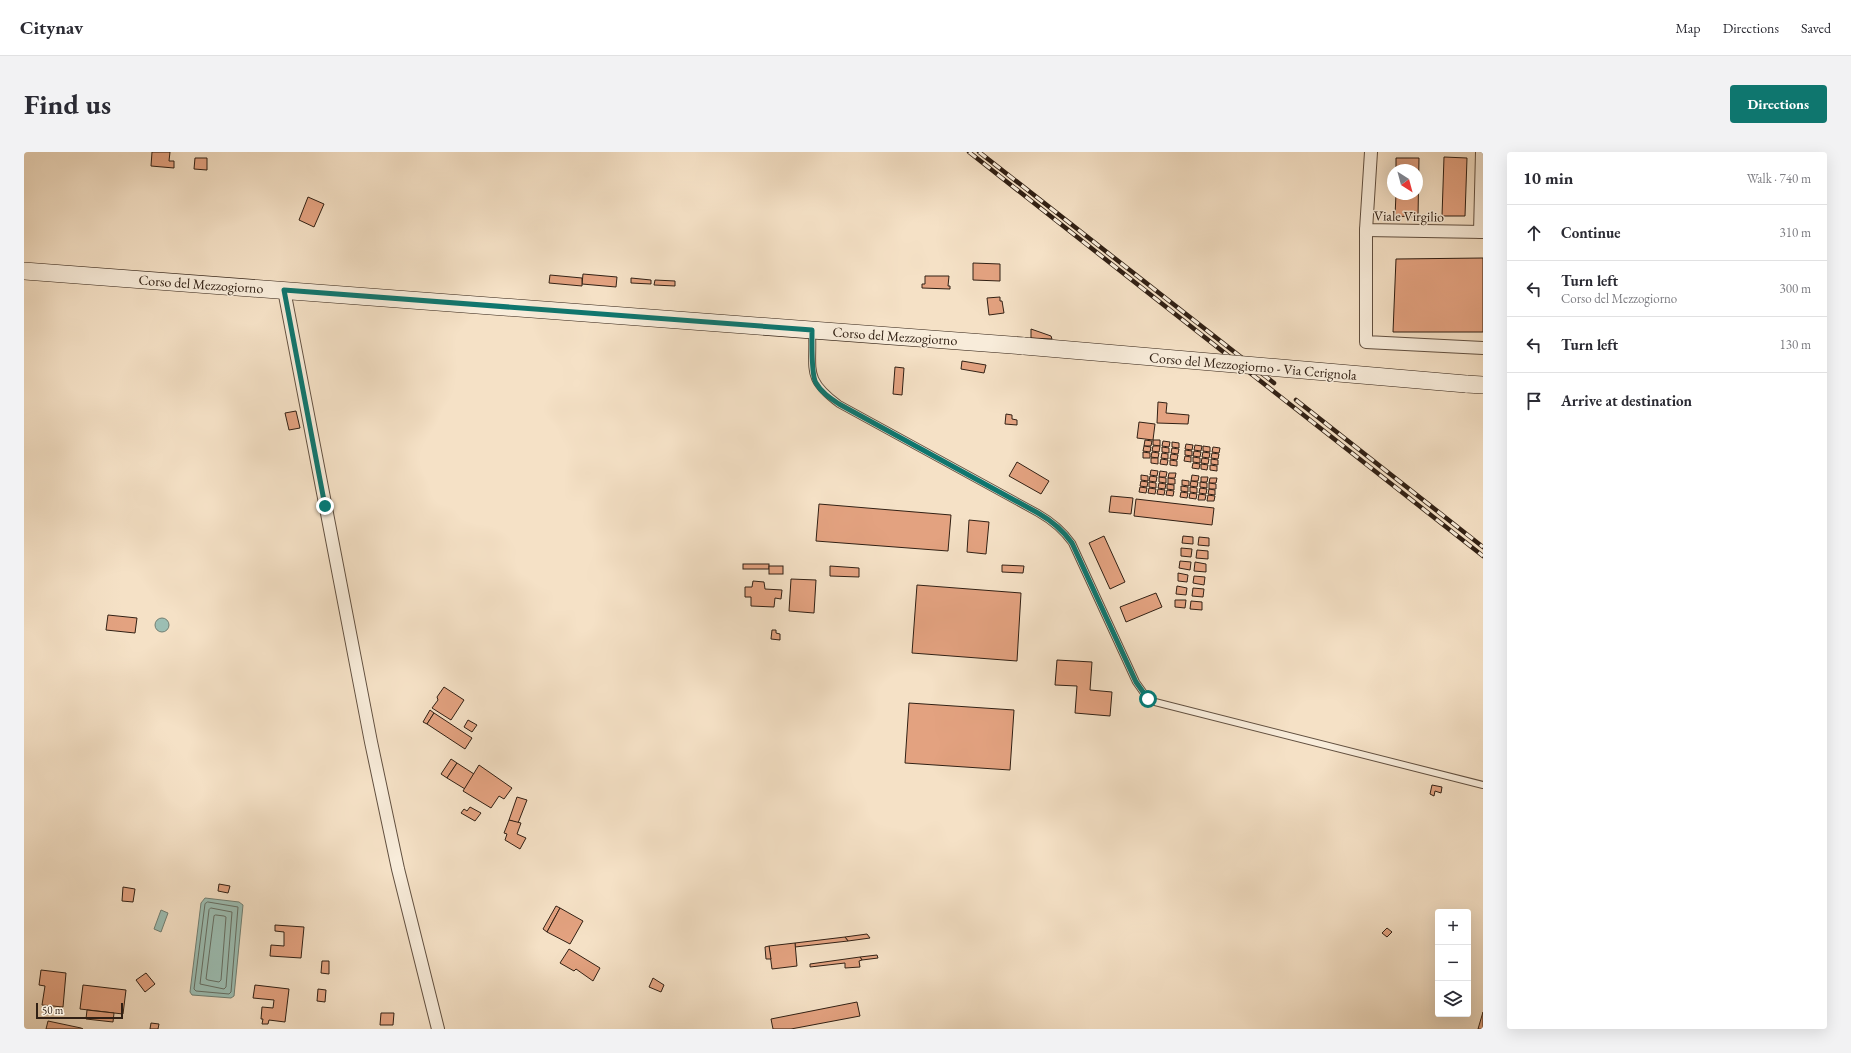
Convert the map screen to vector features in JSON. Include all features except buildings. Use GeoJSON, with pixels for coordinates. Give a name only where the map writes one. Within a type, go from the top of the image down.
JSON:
{"type":"FeatureCollection","features":[{"type":"Feature","properties":{"kind":"main road","name":"Corso del Mezzogiorno"},"geometry":{"type":"LineString","coordinates":[[24,271],[1024,346]]}},
{"type":"Feature","properties":{"kind":"main road","name":"Corso del Mezzogiorno - Via Cerignola"},"geometry":{"type":"LineString","coordinates":[[1024,346],[1483,385]]}},
{"type":"Feature","properties":{"kind":"street","name":"Viale Virgilio"},"geometry":{"type":"LineString","coordinates":[[1371,152],[1366,230],[1481,232]]}},
{"type":"Feature","properties":{"kind":"street"},"geometry":{"type":"LineString","coordinates":[[1481,232],[1482,152]]}},
{"type":"Feature","properties":{"kind":"street"},"geometry":{"type":"LineString","coordinates":[[1366,230],[1366,342],[1483,348]]}},
{"type":"Feature","properties":{"kind":"street"},"geometry":{"type":"LineString","coordinates":[[284,290],[376,764],[398,869],[438,1029]]}},
{"type":"Feature","properties":{"kind":"lane"},"geometry":{"type":"LineString","coordinates":[[812,330],[812,375],[824,393],[839,404],[1054,522],[1064,532],[1072,543],[1136,682],[1148,699],[1483,785]]}},
{"type":"Feature","properties":{"kind":"water"},"geometry":{"type":"Polygon","coordinates":[[[159,618],[165,618],[169,622],[169,628],[165,632],[159,632],[155,628],[155,622],[159,618]]]}},
{"type":"Feature","properties":{"kind":"water"},"geometry":{"type":"Polygon","coordinates":[[[205,898],[239,902],[243,905],[234,996],[231,998],[192,995],[190,992],[201,903],[205,898]]]}},
{"type":"Feature","properties":{"kind":"water"},"geometry":{"type":"Polygon","coordinates":[[[161,910],[168,913],[161,932],[154,929],[161,910]]]}},
{"type":"Feature","properties":{"kind":"railway"},"geometry":{"type":"LineString","coordinates":[[969,152],[1483,556]]}},
{"type":"Feature","properties":{"kind":"railway"},"geometry":{"type":"LineString","coordinates":[[979,152],[1274,383]]}},
{"type":"Feature","properties":{"kind":"railway"},"geometry":{"type":"LineString","coordinates":[[1296,400],[1483,547]]}},
{"type":"Feature","properties":{"kind":"route"},"geometry":{"type":"LineString","coordinates":[[325,506],[284,290],[812,330],[812,375],[824,393],[839,404],[1054,522],[1064,532],[1072,543],[1139,688],[1148,699]]}}]}
